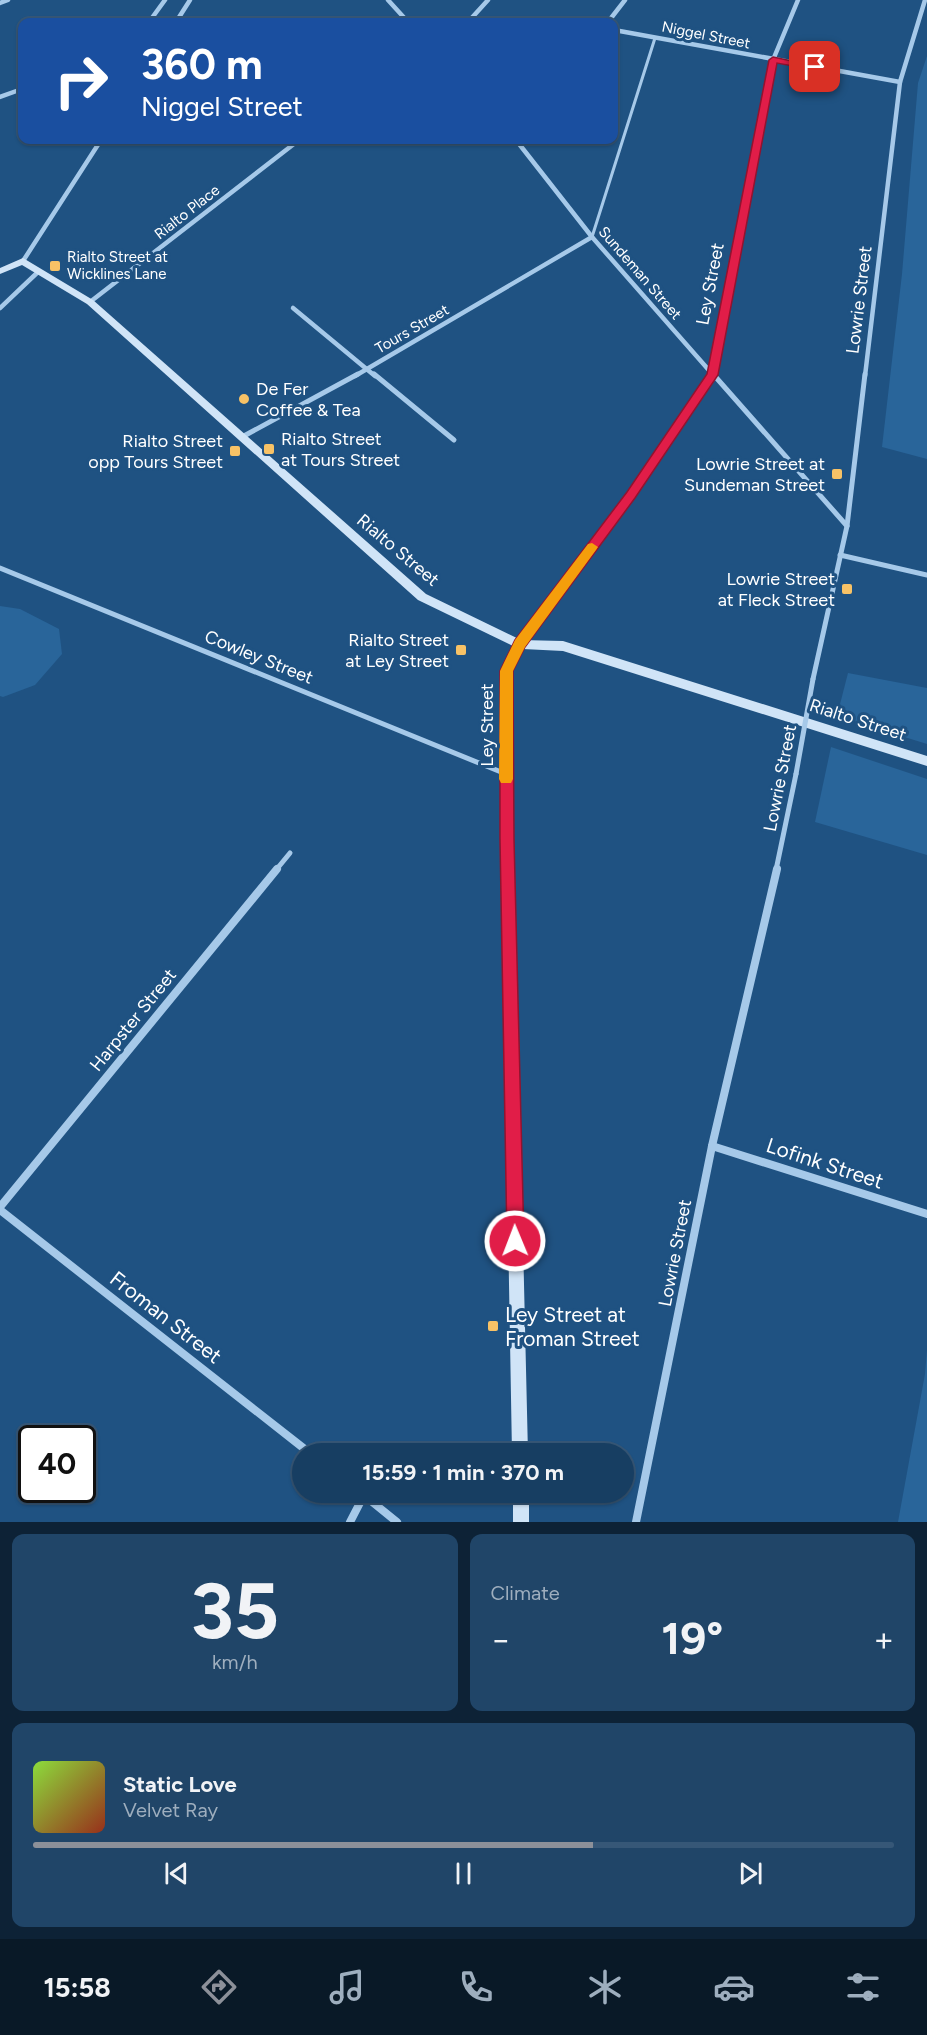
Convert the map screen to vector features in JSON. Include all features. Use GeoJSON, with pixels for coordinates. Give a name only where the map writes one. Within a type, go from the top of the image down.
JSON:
{"type":"FeatureCollection","features":[{"type":"Feature","properties":{"kind":"street"},"geometry":{"type":"LineString","coordinates":[[0,3],[8,0]]}},
{"type":"Feature","properties":{"kind":"street"},"geometry":{"type":"LineString","coordinates":[[152,18],[165,0]]}},
{"type":"Feature","properties":{"kind":"street"},"geometry":{"type":"LineString","coordinates":[[179,18],[190,0]]}},
{"type":"Feature","properties":{"kind":"street"},"geometry":{"type":"LineString","coordinates":[[388,0],[404,18]]}},
{"type":"Feature","properties":{"kind":"street"},"geometry":{"type":"LineString","coordinates":[[472,18],[488,0]]}},
{"type":"Feature","properties":{"kind":"street"},"geometry":{"type":"LineString","coordinates":[[611,18],[625,0]]}},
{"type":"Feature","properties":{"kind":"street","name":"Ley Street"},"geometry":{"type":"LineString","coordinates":[[520,1443],[506,774],[506,671],[520,644],[631,495],[712,375],[773,60],[798,0]]}},
{"type":"Feature","properties":{"kind":"street","name":"Lowrie Street"},"geometry":{"type":"LineString","coordinates":[[636,1522],[712,1146],[786,827],[813,679],[847,526],[900,82],[925,0]]}},
{"type":"Feature","properties":{"kind":"street","name":"Niggel Street"},"geometry":{"type":"LineString","coordinates":[[618,31],[900,82]]}},
{"type":"Feature","properties":{"kind":"street"},"geometry":{"type":"LineString","coordinates":[[0,97],[18,90]]}},
{"type":"Feature","properties":{"kind":"street"},"geometry":{"type":"LineString","coordinates":[[0,271],[23,261],[98,144]]}},
{"type":"Feature","properties":{"kind":"street","name":"Rialto Place"},"geometry":{"type":"LineString","coordinates":[[90,302],[294,144]]}},
{"type":"Feature","properties":{"kind":"street","name":"Sundeman Street"},"geometry":{"type":"LineString","coordinates":[[519,144],[592,237],[847,526]]}},
{"type":"Feature","properties":{"kind":"street","name":"Tours Street"},"geometry":{"type":"LineString","coordinates":[[242,437],[367,369],[592,237]]}},
{"type":"Feature","properties":{"kind":"street","name":"Rialto Street"},"geometry":{"type":"LineString","coordinates":[[23,261],[90,302],[422,597],[520,644],[563,646],[927,761]]}},
{"type":"Feature","properties":{"kind":"street"},"geometry":{"type":"LineString","coordinates":[[0,308],[39,271]]}},
{"type":"Feature","properties":{"kind":"street"},"geometry":{"type":"LineString","coordinates":[[293,308],[453,440]]}},
{"type":"Feature","properties":{"kind":"street"},"geometry":{"type":"LineString","coordinates":[[840,555],[927,575]]}},
{"type":"Feature","properties":{"kind":"street","name":"Cowley Street"},"geometry":{"type":"LineString","coordinates":[[0,568],[506,774]]}},
{"type":"Feature","properties":{"kind":"street","name":"Harpster Street"},"geometry":{"type":"LineString","coordinates":[[0,1208],[290,853]]}},
{"type":"Feature","properties":{"kind":"street","name":"Lofink Street"},"geometry":{"type":"LineString","coordinates":[[712,1146],[927,1214]]}},
{"type":"Feature","properties":{"kind":"street","name":"Froman Street"},"geometry":{"type":"LineString","coordinates":[[0,1208],[296,1443]]}},
{"type":"Feature","properties":{"kind":"street"},"geometry":{"type":"LineString","coordinates":[[350,1522],[358,1503]]}},
{"type":"Feature","properties":{"kind":"street"},"geometry":{"type":"LineString","coordinates":[[373,1503],[397,1522]]}},
{"type":"Feature","properties":{"kind":"street"},"geometry":{"type":"LineString","coordinates":[[521,1503],[521,1522]]}},
{"type":"Feature","properties":{"kind":"lane"},"geometry":{"type":"LineString","coordinates":[[592,237],[655,38]]}},
{"type":"Feature","properties":{"kind":"shaded area"},"geometry":{"type":"Polygon","coordinates":[[[927,56],[927,459],[882,447],[902,274],[918,83],[927,56]]]}},
{"type":"Feature","properties":{"kind":"shaded area"},"geometry":{"type":"Polygon","coordinates":[[[0,606],[20,609],[59,629],[62,654],[35,685],[3,697],[0,696],[0,606]]]}},
{"type":"Feature","properties":{"kind":"shaded area"},"geometry":{"type":"Polygon","coordinates":[[[848,673],[927,688],[927,744],[837,716],[848,673]]]}},
{"type":"Feature","properties":{"kind":"shaded area"},"geometry":{"type":"Polygon","coordinates":[[[831,747],[927,779],[927,855],[815,822],[831,747]]]}},
{"type":"Feature","properties":{"kind":"shaded area"},"geometry":{"type":"Polygon","coordinates":[[[927,1350],[927,1522],[898,1522],[925,1374],[927,1350]]]}},
{"type":"Feature","properties":{"kind":"slow traffic"},"geometry":{"type":"LineString","coordinates":[[506,779],[506,671],[520,644],[592,547]]}},
{"type":"Feature","properties":{"kind":"place","name":"Rialto Street at Wicklines Lane"},"geometry":{"type":"Point","coordinates":[55,266]}},
{"type":"Feature","properties":{"kind":"place","name":"De Fer Coffee & Tea"},"geometry":{"type":"Point","coordinates":[244,399]}},
{"type":"Feature","properties":{"kind":"place","name":"Rialto Street at Tours Street"},"geometry":{"type":"Point","coordinates":[269,449]}},
{"type":"Feature","properties":{"kind":"place","name":"Rialto Street opp Tours Street"},"geometry":{"type":"Point","coordinates":[235,451]}},
{"type":"Feature","properties":{"kind":"place","name":"Lowrie Street at Sundeman Street"},"geometry":{"type":"Point","coordinates":[837,474]}},
{"type":"Feature","properties":{"kind":"place","name":"Lowrie Street at Fleck Street"},"geometry":{"type":"Point","coordinates":[847,589]}},
{"type":"Feature","properties":{"kind":"place","name":"Rialto Street at Ley Street"},"geometry":{"type":"Point","coordinates":[461,650]}},
{"type":"Feature","properties":{"kind":"place","name":"Ley Street at Froman Street"},"geometry":{"type":"Point","coordinates":[493,1326]}},
{"type":"Feature","properties":{"kind":"route"},"geometry":{"type":"LineString","coordinates":[[515,1241],[506,671],[520,644],[631,495],[712,375],[773,60],[815,67]]}}]}
